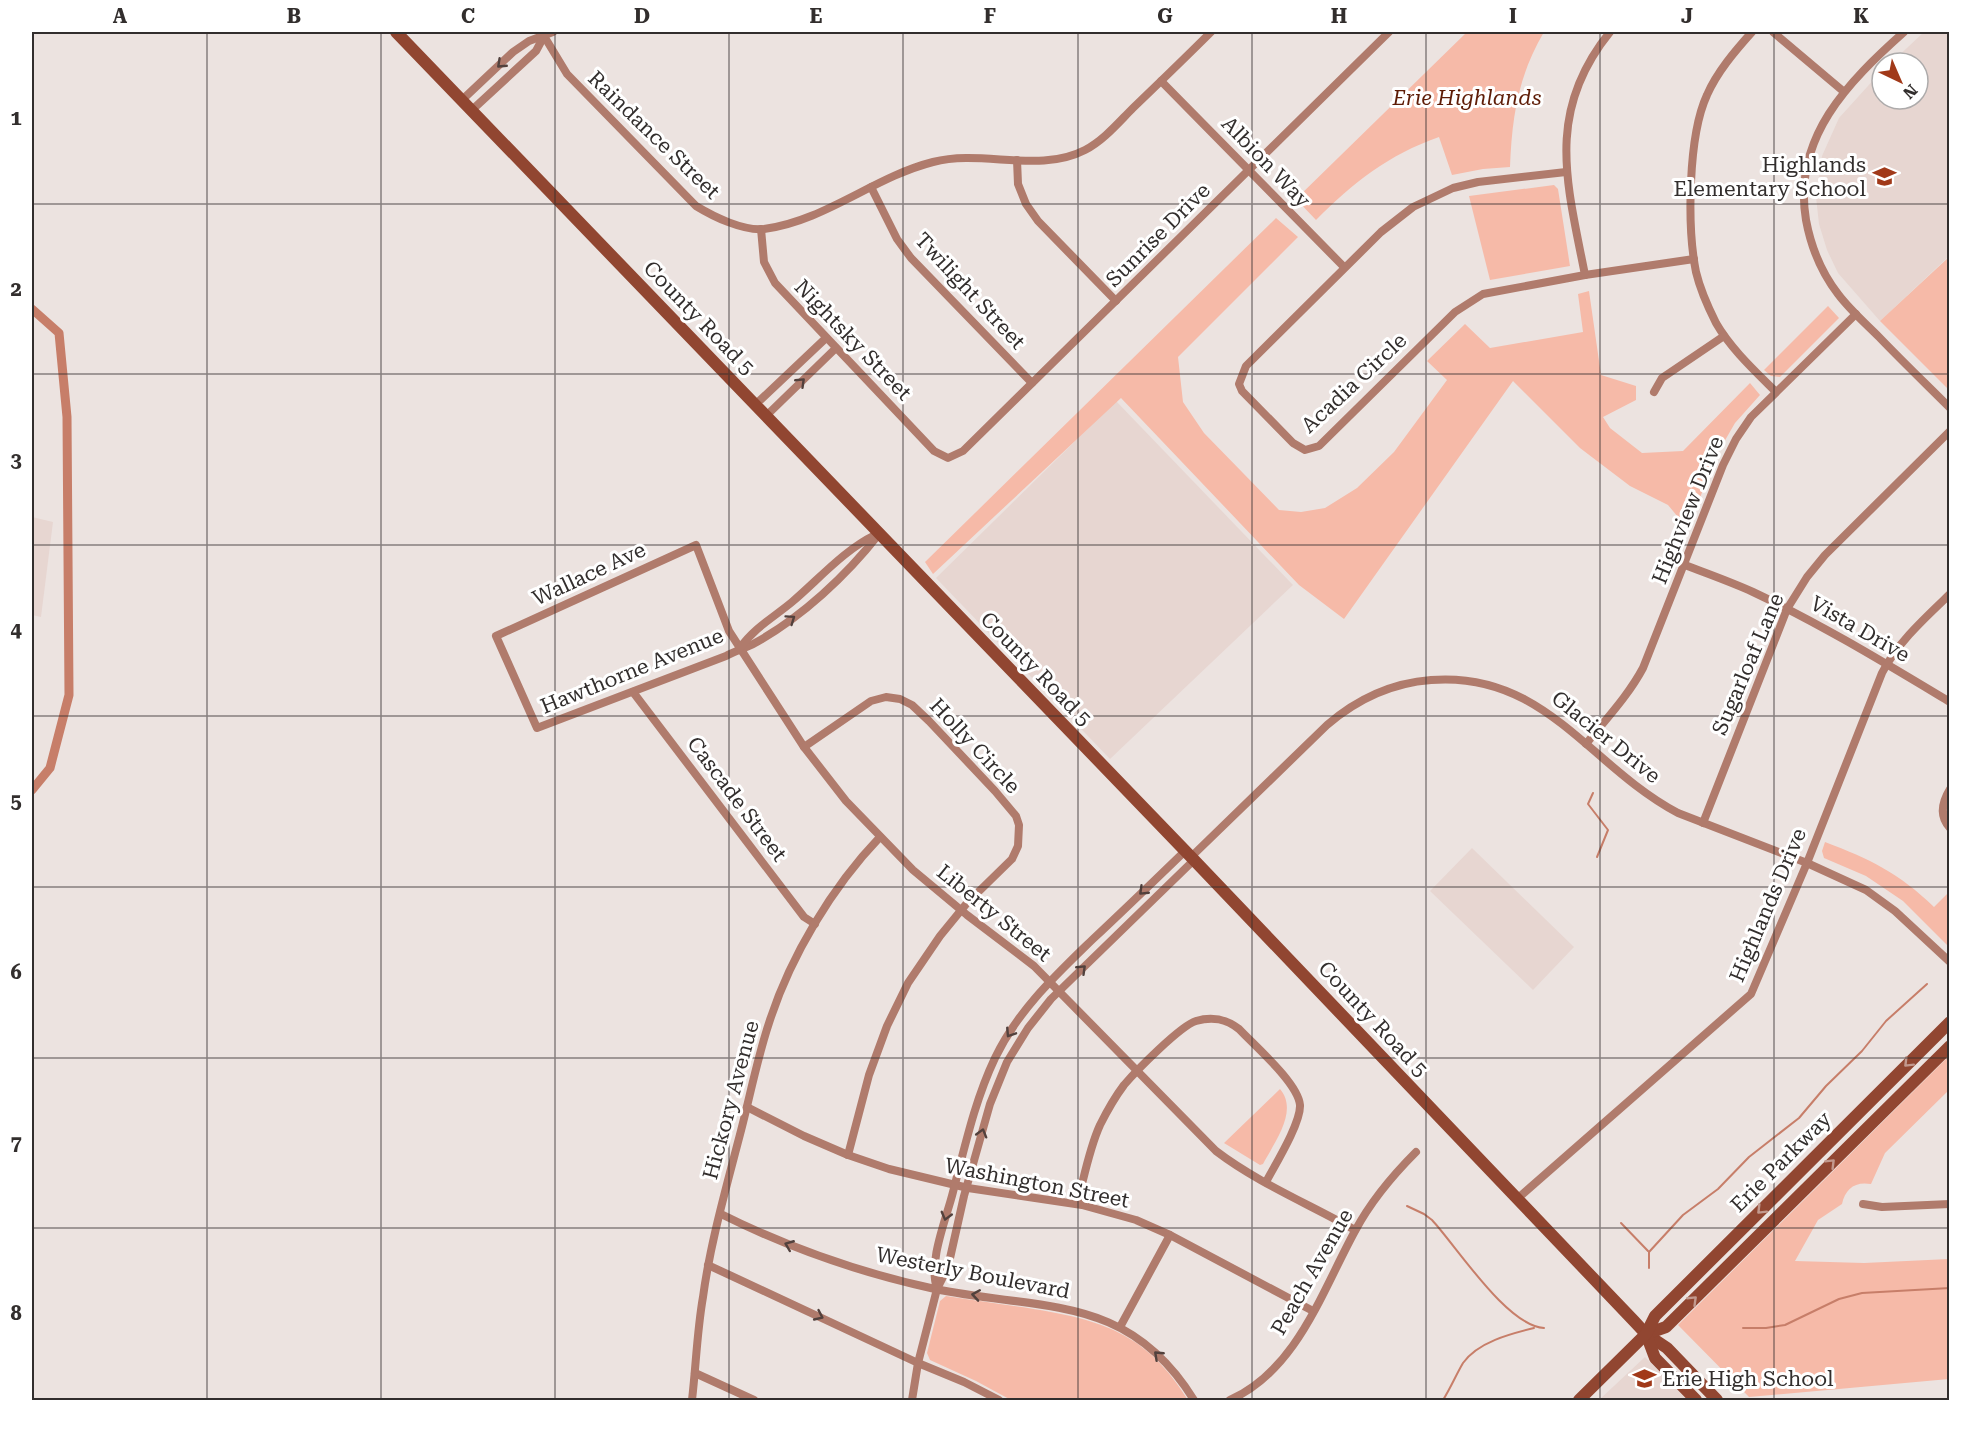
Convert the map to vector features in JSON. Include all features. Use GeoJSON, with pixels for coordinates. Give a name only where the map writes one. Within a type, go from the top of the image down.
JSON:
{"type":"FeatureCollection","features":[{"type":"Feature","properties":{"kind":"street","name":"County Road 5"},"geometry":{"type":"LineString","coordinates":[[396,32],[1190,856],[1646,1334],[1667,1348],[1718,1401]]}},
{"type":"Feature","properties":{"kind":"street"},"geometry":{"type":"LineString","coordinates":[[462,100],[513,52],[529,41],[554,32]]}},
{"type":"Feature","properties":{"kind":"street"},"geometry":{"type":"LineString","coordinates":[[761,229],[792,223],[901,173],[934,162],[975,158],[1049,160],[1084,151],[1105,136],[1211,32]]}},
{"type":"Feature","properties":{"kind":"street","name":"Sunrise Drive"},"geometry":{"type":"LineString","coordinates":[[948,458],[963,451],[1389,32]]}},
{"type":"Feature","properties":{"kind":"street"},"geometry":{"type":"LineString","coordinates":[[1585,275],[1566,172],[1566,139],[1572,101],[1585,69],[1610,32]]}},
{"type":"Feature","properties":{"kind":"street"},"geometry":{"type":"LineString","coordinates":[[1752,32],[1722,69],[1707,95],[1698,121],[1692,150],[1694,259],[1705,299],[1724,336],[1776,392]]}},
{"type":"Feature","properties":{"kind":"street"},"geometry":{"type":"LineString","coordinates":[[1773,32],[1843,91]]}},
{"type":"Feature","properties":{"kind":"street"},"geometry":{"type":"LineString","coordinates":[[1904,32],[1843,91],[1823,121],[1810,152],[1805,172],[1803,202],[1808,234],[1819,265],[1838,295],[1950,408]]}},
{"type":"Feature","properties":{"kind":"street"},"geometry":{"type":"LineString","coordinates":[[472,110],[536,51],[544,36]]}},
{"type":"Feature","properties":{"kind":"street","name":"Raindance Street"},"geometry":{"type":"LineString","coordinates":[[544,36],[567,74],[696,206],[714,217],[761,229]]}},
{"type":"Feature","properties":{"kind":"street","name":"Albion Way"},"geometry":{"type":"LineString","coordinates":[[1161,81],[1344,267]]}},
{"type":"Feature","properties":{"kind":"street"},"geometry":{"type":"LineString","coordinates":[[1017,160],[1018,184],[1026,204],[1038,221],[1116,301]]}},
{"type":"Feature","properties":{"kind":"street","name":"Acadia Circle"},"geometry":{"type":"LineString","coordinates":[[1566,172],[1478,182],[1453,188],[1434,196],[1395,220],[1344,267],[1246,366],[1239,384],[1242,391],[1293,443],[1305,450],[1319,446],[1455,312],[1483,294],[1585,275],[1694,259]]}},
{"type":"Feature","properties":{"kind":"street","name":"Twilight Street"},"geometry":{"type":"LineString","coordinates":[[871,187],[897,239],[911,258],[1032,383]]}},
{"type":"Feature","properties":{"kind":"street","name":"Nightsky Street"},"geometry":{"type":"LineString","coordinates":[[761,229],[764,262],[775,283],[934,451],[948,458]]}},
{"type":"Feature","properties":{"kind":"street","name":"Highview Drive"},"geometry":{"type":"LineString","coordinates":[[1586,744],[1635,684],[1685,565],[1723,465],[1736,439],[1751,417],[1856,314]]}},
{"type":"Feature","properties":{"kind":"street"},"geometry":{"type":"LineString","coordinates":[[1654,392],[1662,378],[1724,336]]}},
{"type":"Feature","properties":{"kind":"street"},"geometry":{"type":"LineString","coordinates":[[755,405],[826,338]]}},
{"type":"Feature","properties":{"kind":"street"},"geometry":{"type":"LineString","coordinates":[[766,416],[836,348]]}},
{"type":"Feature","properties":{"kind":"street","name":"Sugarloaf Lane"},"geometry":{"type":"LineString","coordinates":[[1703,823],[1787,609],[1807,577],[1825,555],[1950,431]]}},
{"type":"Feature","properties":{"kind":"street","name":"Hawthorne Avenue"},"geometry":{"type":"LineString","coordinates":[[740,648],[749,635],[790,603],[857,544],[879,534]]}},
{"type":"Feature","properties":{"kind":"street","name":"Hawthorne Avenue"},"geometry":{"type":"LineString","coordinates":[[537,728],[753,644],[798,614],[849,568],[879,534]]}},
{"type":"Feature","properties":{"kind":"street","name":"Liberty Street"},"geometry":{"type":"LineString","coordinates":[[696,545],[729,631],[804,747],[846,801],[880,837],[961,910],[1034,966],[1229,1162],[1355,1230]]}},
{"type":"Feature","properties":{"kind":"street","name":"Wallace Ave"},"geometry":{"type":"LineString","coordinates":[[537,728],[496,636],[696,545]]}},
{"type":"Feature","properties":{"kind":"street","name":"Vista Drive"},"geometry":{"type":"LineString","coordinates":[[1685,565],[1742,587],[1787,609],[1950,702]]}},
{"type":"Feature","properties":{"kind":"street","name":"Highlands Drive"},"geometry":{"type":"LineString","coordinates":[[1517,1199],[1751,994],[1807,863],[1865,713],[1887,664],[1912,631],[1950,594]]}},
{"type":"Feature","properties":{"kind":"street","name":"Glacier Drive"},"geometry":{"type":"LineString","coordinates":[[1190,856],[1337,717],[1364,699],[1400,685],[1446,679],[1490,685],[1509,691],[1535,704],[1559,720],[1659,803],[1703,823],[1807,863],[1882,900],[1950,962]]}},
{"type":"Feature","properties":{"kind":"street","name":"Cascade Street"},"geometry":{"type":"LineString","coordinates":[[633,692],[804,917],[815,924]]}},
{"type":"Feature","properties":{"kind":"street","name":"Holly Circle"},"geometry":{"type":"LineString","coordinates":[[804,747],[871,701],[886,697],[900,699],[912,705],[929,721],[995,791],[1016,816],[1019,825],[1018,846],[1012,859],[961,910]]}},
{"type":"Feature","properties":{"kind":"street"},"geometry":{"type":"LineString","coordinates":[[1950,789],[1942,801],[1944,817],[1950,828]]}},
{"type":"Feature","properties":{"kind":"street","name":"Hickory Avenue"},"geometry":{"type":"LineString","coordinates":[[692,1401],[708,1265],[770,1020],[798,954],[815,924],[868,849],[880,837]]}},
{"type":"Feature","properties":{"kind":"street"},"geometry":{"type":"LineString","coordinates":[[937,1289],[934,1281],[935,1263],[975,1109],[996,1056],[1022,1015],[1050,981],[1190,856]]}},
{"type":"Feature","properties":{"kind":"street"},"geometry":{"type":"LineString","coordinates":[[912,1401],[918,1363],[937,1289],[948,1267],[990,1104],[1007,1062],[1028,1028],[1060,991],[1190,856]]}},
{"type":"Feature","properties":{"kind":"street"},"geometry":{"type":"LineString","coordinates":[[848,1155],[869,1075],[887,1026],[908,983],[961,910]]}},
{"type":"Feature","properties":{"kind":"street"},"geometry":{"type":"LineString","coordinates":[[1077,1204],[1099,1126],[1119,1092],[1181,1030],[1193,1021],[1206,1018],[1229,1021],[1239,1029],[1291,1084],[1297,1095],[1300,1107],[1298,1121],[1266,1182]]}},
{"type":"Feature","properties":{"kind":"street","name":"Erie Parkway"},"geometry":{"type":"LineString","coordinates":[[1579,1401],[1646,1334],[1655,1316],[1950,1022]]}},
{"type":"Feature","properties":{"kind":"street","name":"Erie Parkway"},"geometry":{"type":"LineString","coordinates":[[1646,1334],[1666,1327],[1950,1046]]}},
{"type":"Feature","properties":{"kind":"street","name":"Washington Street"},"geometry":{"type":"LineString","coordinates":[[747,1107],[804,1136],[889,1169],[955,1186],[1077,1204],[1121,1215],[1170,1235],[1313,1311]]}},
{"type":"Feature","properties":{"kind":"street","name":"Peach Avenue"},"geometry":{"type":"LineString","coordinates":[[1230,1401],[1253,1387],[1278,1366],[1298,1338],[1355,1230],[1392,1175],[1416,1152]]}},
{"type":"Feature","properties":{"kind":"street"},"geometry":{"type":"LineString","coordinates":[[1863,1204],[1882,1207],[1950,1204]]}},
{"type":"Feature","properties":{"kind":"street","name":"Westerly Boulevard"},"geometry":{"type":"LineString","coordinates":[[721,1214],[764,1235],[821,1257],[881,1276],[937,1289],[1084,1313],[1120,1327],[1136,1336],[1160,1356],[1180,1378],[1194,1401]]}},
{"type":"Feature","properties":{"kind":"street"},"geometry":{"type":"LineString","coordinates":[[1120,1327],[1170,1235]]}},
{"type":"Feature","properties":{"kind":"street"},"geometry":{"type":"LineString","coordinates":[[708,1265],[918,1363],[964,1382],[999,1401]]}},
{"type":"Feature","properties":{"kind":"street","name":"County Road 5"},"geometry":{"type":"LineString","coordinates":[[1646,1334],[1655,1358],[1696,1401]]}},
{"type":"Feature","properties":{"kind":"street"},"geometry":{"type":"LineString","coordinates":[[695,1373],[754,1401]]}},
{"type":"Feature","properties":{"kind":"shaded area","name":"Highlands Elementary School"},"geometry":{"type":"Polygon","coordinates":[[[1924,32],[1949,32],[1949,256],[1880,321],[1838,273],[1827,250],[1819,224],[1816,197],[1822,156],[1839,118],[1870,84],[1870,111],[1930,111],[1930,51],[1904,51],[1924,32]]]}},
{"type":"Feature","properties":{"kind":"shaded area"},"geometry":{"type":"Polygon","coordinates":[[[1116,401],[1293,585],[1110,759],[936,578],[1116,401]]]}},
{"type":"Feature","properties":{"kind":"shaded area"},"geometry":{"type":"Polygon","coordinates":[[[32,517],[53,522],[41,617],[32,615],[32,517]]]}},
{"type":"Feature","properties":{"kind":"shaded area"},"geometry":{"type":"Polygon","coordinates":[[[1472,848],[1574,947],[1533,990],[1430,891],[1472,848]]]}},
{"type":"Feature","properties":{"kind":"shaded area","name":"Erie High School"},"geometry":{"type":"Polygon","coordinates":[[[1645,1357],[1687,1400],[1599,1400],[1645,1357]]]}},
{"type":"Feature","properties":{"kind":"green space","name":"Erie Highlands"},"geometry":{"type":"Polygon","coordinates":[[[1467,32],[1544,32],[1522,81],[1512,131],[1510,167],[1452,175],[1439,137],[1404,152],[1373,171],[1316,220],[1296,199],[1467,32]]]}},
{"type":"Feature","properties":{"kind":"green space"},"geometry":{"type":"Polygon","coordinates":[[[1554,185],[1558,189],[1570,266],[1490,280],[1469,196],[1554,185]]]}},
{"type":"Feature","properties":{"kind":"green space"},"geometry":{"type":"Polygon","coordinates":[[[1276,218],[1298,237],[1178,357],[1183,402],[1204,433],[1279,510],[1301,512],[1325,508],[1357,488],[1394,452],[1447,380],[1427,361],[1465,324],[1490,348],[1583,332],[1578,294],[1589,291],[1601,375],[1636,386],[1636,400],[1603,417],[1610,428],[1642,453],[1683,451],[1750,383],[1760,395],[1735,423],[1716,456],[1688,529],[1668,505],[1630,486],[1580,448],[1513,381],[1344,619],[1299,585],[1121,398],[933,574],[925,562],[1276,218]]]}},
{"type":"Feature","properties":{"kind":"green space"},"geometry":{"type":"Polygon","coordinates":[[[1949,257],[1949,390],[1880,321],[1949,257]]]}},
{"type":"Feature","properties":{"kind":"green space"},"geometry":{"type":"Polygon","coordinates":[[[1828,306],[1839,318],[1780,377],[1771,376],[1764,370],[1828,306]]]}},
{"type":"Feature","properties":{"kind":"green space"},"geometry":{"type":"Polygon","coordinates":[[[1825,842],[1883,868],[1909,885],[1934,907],[1949,892],[1949,947],[1903,901],[1866,876],[1824,858],[1822,851],[1825,842]]]}},
{"type":"Feature","properties":{"kind":"green space"},"geometry":{"type":"Polygon","coordinates":[[[1949,1056],[1949,1090],[1885,1153],[1871,1184],[1865,1183],[1852,1187],[1848,1190],[1842,1204],[1818,1220],[1795,1261],[1864,1263],[1949,1259],[1949,1379],[1749,1397],[1678,1325],[1949,1056]]]}},
{"type":"Feature","properties":{"kind":"green space"},"geometry":{"type":"Polygon","coordinates":[[[1280,1089],[1287,1107],[1286,1117],[1278,1137],[1263,1164],[1260,1165],[1224,1143],[1280,1089]]]}},
{"type":"Feature","properties":{"kind":"green space"},"geometry":{"type":"Polygon","coordinates":[[[946,1296],[1079,1318],[1120,1333],[1156,1359],[1188,1400],[1011,1400],[930,1360],[927,1353],[940,1301],[946,1296]]]}},
{"type":"Feature","properties":{"kind":"waterway"},"geometry":{"type":"LineString","coordinates":[[32,309],[59,333],[67,417],[69,695],[50,768],[32,790]]}},
{"type":"Feature","properties":{"kind":"waterway"},"geometry":{"type":"LineString","coordinates":[[1593,793],[1588,804],[1608,830],[1597,857]]}},
{"type":"Feature","properties":{"kind":"waterway"},"geometry":{"type":"LineString","coordinates":[[1649,1268],[1649,1252],[1683,1215],[1718,1189],[1749,1157],[1799,1118],[1826,1086],[1862,1051],[1886,1021],[1927,984]]}},
{"type":"Feature","properties":{"kind":"waterway"},"geometry":{"type":"LineString","coordinates":[[1407,1206],[1432,1220],[1483,1283],[1514,1314],[1530,1324],[1544,1328]]}},
{"type":"Feature","properties":{"kind":"waterway"},"geometry":{"type":"LineString","coordinates":[[1621,1223],[1648,1251]]}},
{"type":"Feature","properties":{"kind":"waterway"},"geometry":{"type":"LineString","coordinates":[[1743,1328],[1785,1325],[1839,1299],[1862,1293],[1950,1288]]}},
{"type":"Feature","properties":{"kind":"waterway"},"geometry":{"type":"LineString","coordinates":[[1443,1400],[1469,1356],[1495,1340],[1534,1328]]}},
{"type":"Feature","properties":{"kind":"place","name":"Highlands Elementary School"},"geometry":{"type":"Point","coordinates":[1884,177]}},
{"type":"Feature","properties":{"kind":"place","name":"Erie High School"},"geometry":{"type":"Point","coordinates":[1644,1379]}}]}
